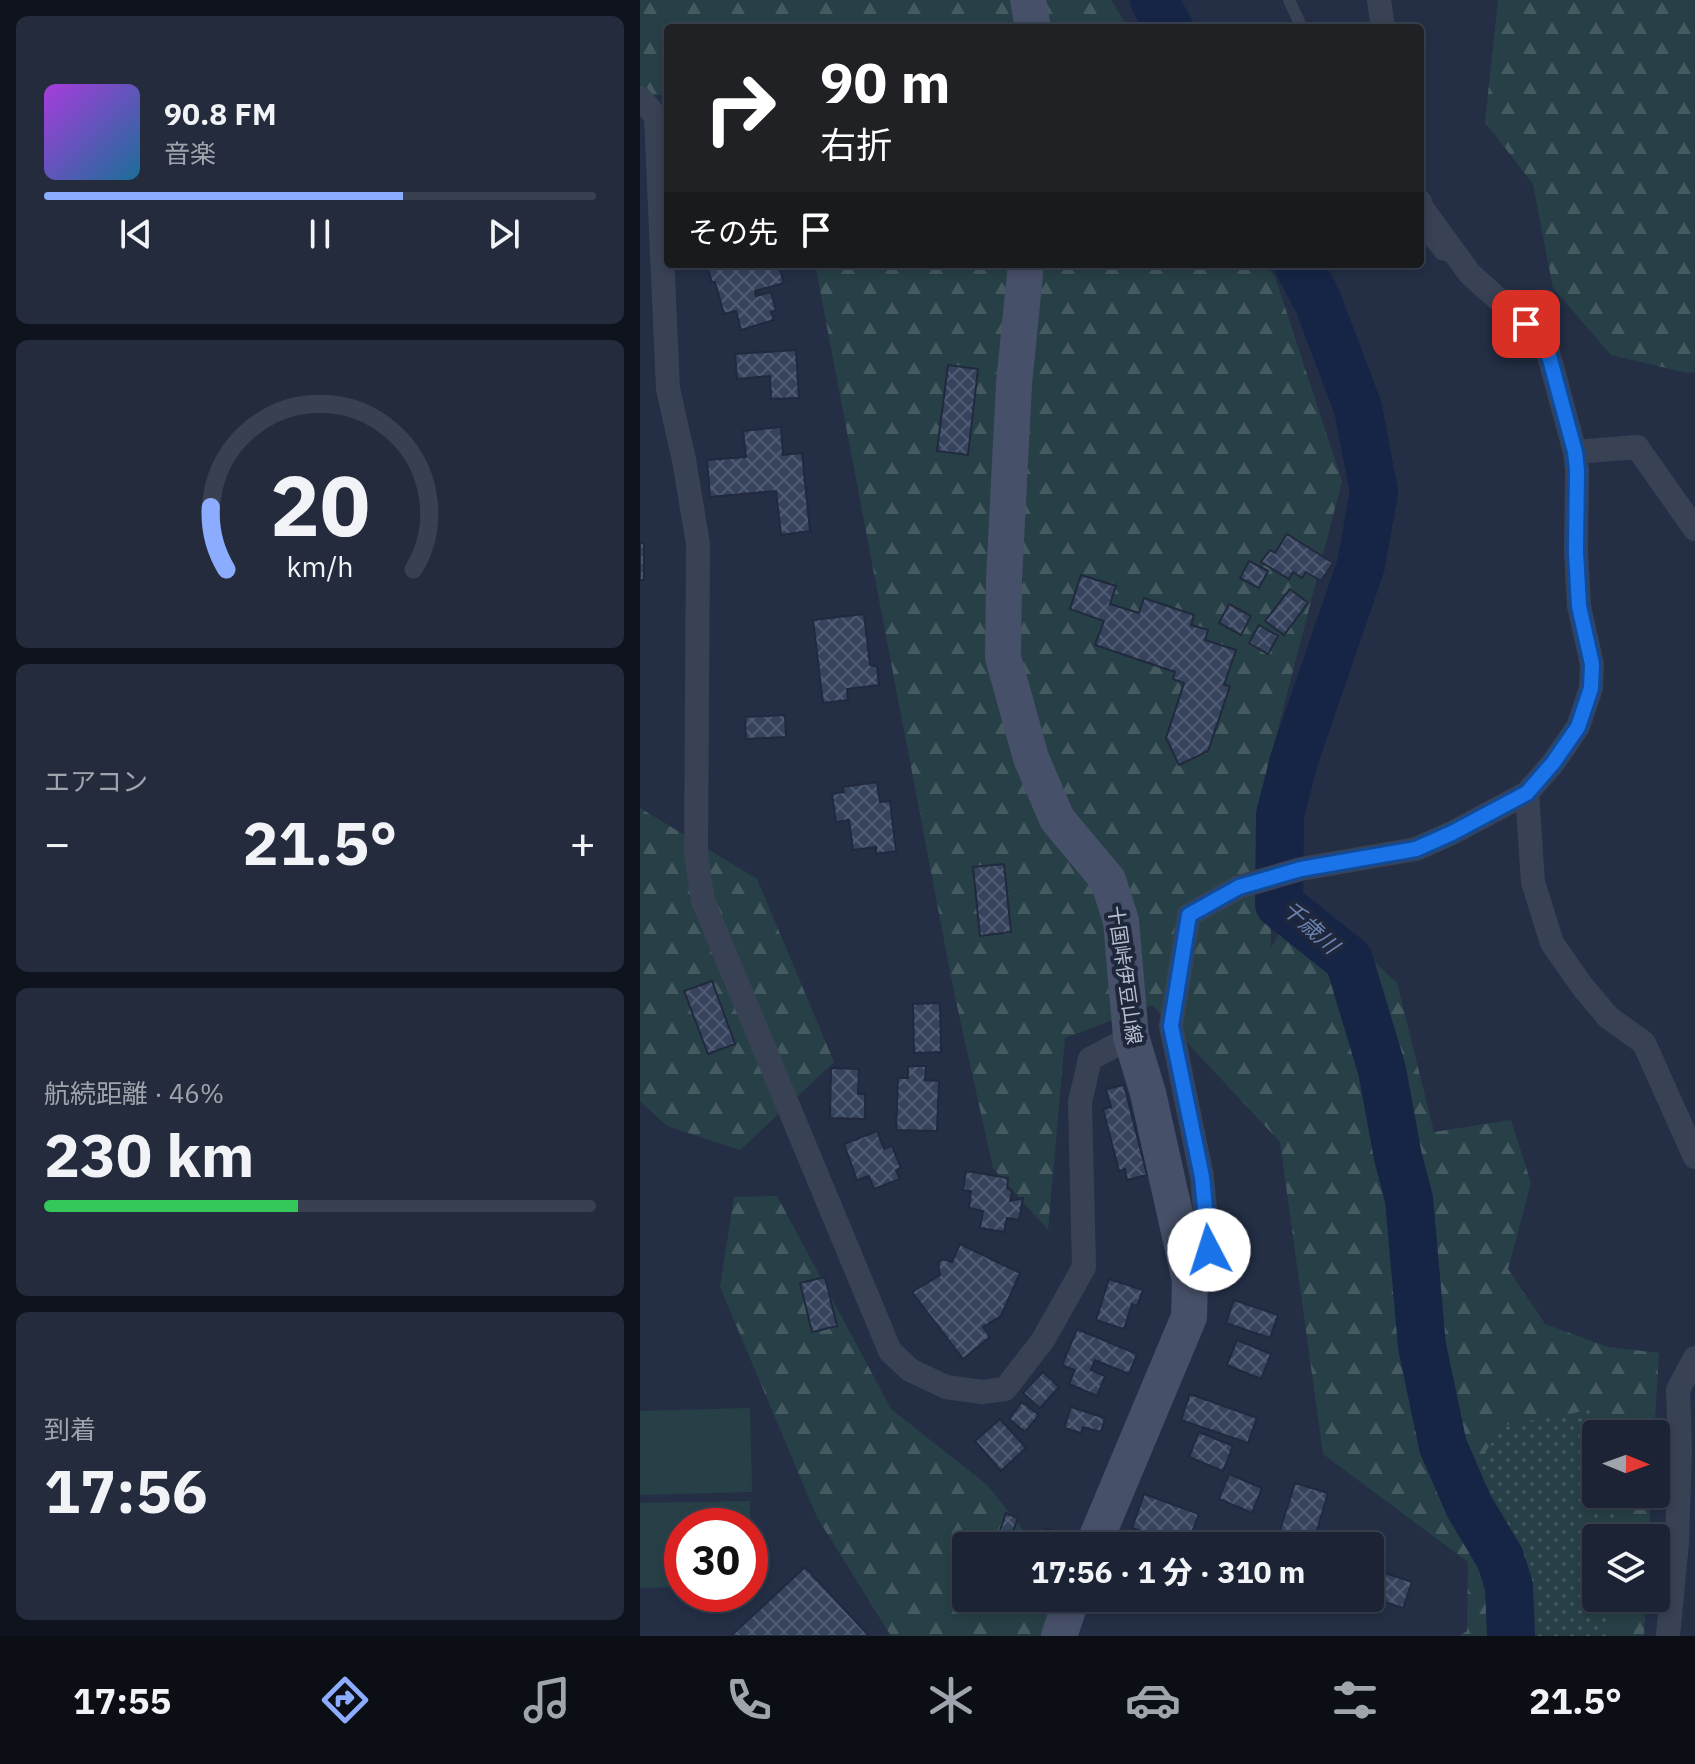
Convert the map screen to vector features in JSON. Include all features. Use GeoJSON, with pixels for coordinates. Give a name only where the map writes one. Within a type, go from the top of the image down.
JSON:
{"type":"FeatureCollection","features":[{"type":"Feature","properties":{"kind":"main road"},"geometry":{"type":"LineString","coordinates":[[1028,0],[1032,24]]}},
{"type":"Feature","properties":{"kind":"main road","name":"十国峠伊豆山線"},"geometry":{"type":"LineString","coordinates":[[1026,268],[1014,384],[1003,657],[1031,758],[1057,819],[1108,880],[1121,921],[1131,1037],[1148,1093],[1190,1281],[1189,1317],[1099,1532]]}},
{"type":"Feature","properties":{"kind":"main road"},"geometry":{"type":"LineString","coordinates":[[1059,1636],[1067,1612]]}},
{"type":"Feature","properties":{"kind":"street"},"geometry":{"type":"LineString","coordinates":[[1379,0],[1382,24]]}},
{"type":"Feature","properties":{"kind":"street"},"geometry":{"type":"LineString","coordinates":[[640,98],[656,116],[668,389],[698,544],[696,854],[703,901],[890,1351],[910,1370],[946,1387],[982,1392],[1005,1389],[1043,1340],[1084,1267],[1080,1102],[1090,1059],[1131,1037]]}},
{"type":"Feature","properties":{"kind":"street"},"geometry":{"type":"LineString","coordinates":[[1190,1281],[1211,1274],[1202,1177],[1171,1026],[1189,915],[1239,887],[1301,869],[1416,849],[1527,793],[1578,727],[1591,688],[1592,664],[1579,606],[1575,452],[1545,341],[1470,274],[1424,211]]}},
{"type":"Feature","properties":{"kind":"street"},"geometry":{"type":"LineString","coordinates":[[1575,452],[1637,447],[1695,529]]}},
{"type":"Feature","properties":{"kind":"street"},"geometry":{"type":"LineString","coordinates":[[1527,793],[1533,882],[1552,943],[1608,1017],[1644,1043],[1695,1157]]}},
{"type":"Feature","properties":{"kind":"street"},"geometry":{"type":"LineString","coordinates":[[1668,1636],[1677,1542],[1678,1390],[1695,1358]]}},
{"type":"Feature","properties":{"kind":"lane"},"geometry":{"type":"LineString","coordinates":[[1289,0],[1300,24]]}},
{"type":"Feature","properties":{"kind":"lane"},"geometry":{"type":"LineString","coordinates":[[1424,233],[1441,254],[1459,258]]}},
{"type":"Feature","properties":{"kind":"green space"},"geometry":{"type":"Polygon","coordinates":[[[640,0],[1111,0],[1126,24],[664,24],[664,95],[640,96],[640,0]]]}},
{"type":"Feature","properties":{"kind":"green space"},"geometry":{"type":"Polygon","coordinates":[[[1498,0],[1695,0],[1695,372],[1687,373],[1611,355],[1553,288],[1533,184],[1485,122],[1498,0]]]}},
{"type":"Feature","properties":{"kind":"green space"},"geometry":{"type":"Polygon","coordinates":[[[816,268],[1269,268],[1276,280],[1342,481],[1270,760],[1271,948],[1302,894],[1397,983],[1434,1132],[1511,1120],[1531,1183],[1508,1269],[1545,1324],[1608,1347],[1659,1353],[1655,1420],[1582,1420],[1582,1508],[1650,1508],[1650,1524],[1582,1524],[1582,1612],[1645,1612],[1644,1636],[1459,1636],[1467,1631],[1468,1562],[1323,1454],[1280,1142],[1152,1005],[1065,1038],[1048,1230],[993,1168],[954,992],[816,268]]]}},
{"type":"Feature","properties":{"kind":"green space"},"geometry":{"type":"Polygon","coordinates":[[[640,808],[757,879],[834,1062],[740,1150],[667,1126],[640,1101],[640,808]]]}},
{"type":"Feature","properties":{"kind":"green space"},"geometry":{"type":"Polygon","coordinates":[[[777,1196],[891,1409],[987,1485],[1025,1532],[952,1532],[952,1612],[1059,1612],[1050,1636],[891,1636],[817,1517],[720,1287],[734,1197],[777,1196]]]}},
{"type":"Feature","properties":{"kind":"green space"},"geometry":{"type":"Polygon","coordinates":[[[750,1408],[752,1492],[640,1495],[640,1411],[750,1408]]]}},
{"type":"Feature","properties":{"kind":"green space"},"geometry":{"type":"Polygon","coordinates":[[[1594,1409],[1603,1420],[1582,1420],[1582,1508],[1622,1508],[1621,1524],[1582,1524],[1582,1612],[1612,1612],[1609,1636],[1511,1636],[1509,1586],[1500,1558],[1477,1519],[1480,1458],[1506,1425],[1594,1409]]]}},
{"type":"Feature","properties":{"kind":"green space"},"geometry":{"type":"Polygon","coordinates":[[[750,1501],[750,1508],[664,1508],[664,1587],[640,1588],[640,1503],[750,1501]]]}},
{"type":"Feature","properties":{"kind":"building"},"geometry":{"type":"Polygon","coordinates":[[[707,268],[779,268],[784,283],[755,291],[756,296],[771,292],[776,310],[771,312],[774,320],[741,330],[736,311],[724,314],[715,282],[712,282],[707,268]]]}},
{"type":"Feature","properties":{"kind":"building"},"geometry":{"type":"Polygon","coordinates":[[[796,350],[799,398],[771,399],[770,376],[737,379],[735,354],[796,350]]]}},
{"type":"Feature","properties":{"kind":"building"},"geometry":{"type":"Polygon","coordinates":[[[948,365],[978,369],[968,455],[937,451],[948,365]]]}},
{"type":"Feature","properties":{"kind":"building"},"geometry":{"type":"Polygon","coordinates":[[[781,427],[783,455],[802,453],[810,531],[781,535],[776,491],[710,497],[707,460],[746,457],[743,431],[781,427]]]}},
{"type":"Feature","properties":{"kind":"building"},"geometry":{"type":"Polygon","coordinates":[[[1287,534],[1333,563],[1321,581],[1306,572],[1302,578],[1293,572],[1289,579],[1261,562],[1270,550],[1275,553],[1287,534]]]}},
{"type":"Feature","properties":{"kind":"building"},"geometry":{"type":"Polygon","coordinates":[[[640,543],[644,543],[644,580],[640,580],[640,543]]]}},
{"type":"Feature","properties":{"kind":"building"},"geometry":{"type":"Polygon","coordinates":[[[1249,561],[1268,571],[1259,588],[1240,578],[1249,561]]]}},
{"type":"Feature","properties":{"kind":"building"},"geometry":{"type":"Polygon","coordinates":[[[1081,575],[1116,586],[1110,604],[1139,613],[1144,598],[1194,615],[1191,625],[1208,630],[1205,640],[1236,650],[1224,685],[1230,686],[1208,751],[1179,765],[1166,738],[1184,683],[1173,679],[1175,672],[1095,645],[1104,621],[1070,609],[1081,575]]]}},
{"type":"Feature","properties":{"kind":"building"},"geometry":{"type":"Polygon","coordinates":[[[1290,589],[1308,603],[1284,635],[1265,621],[1290,589]]]}},
{"type":"Feature","properties":{"kind":"building"},"geometry":{"type":"Polygon","coordinates":[[[1229,604],[1251,616],[1241,635],[1219,623],[1229,604]]]}},
{"type":"Feature","properties":{"kind":"building"},"geometry":{"type":"Polygon","coordinates":[[[864,614],[870,665],[877,667],[879,685],[847,689],[848,700],[823,703],[813,620],[864,614]]]}},
{"type":"Feature","properties":{"kind":"building"},"geometry":{"type":"Polygon","coordinates":[[[1259,625],[1278,636],[1268,654],[1249,643],[1259,625]]]}},
{"type":"Feature","properties":{"kind":"building"},"geometry":{"type":"Polygon","coordinates":[[[785,715],[786,737],[746,739],[745,717],[785,715]]]}},
{"type":"Feature","properties":{"kind":"building"},"geometry":{"type":"Polygon","coordinates":[[[877,782],[880,802],[890,801],[896,851],[876,854],[876,847],[853,850],[849,820],[836,822],[832,794],[844,792],[843,787],[877,782]]]}},
{"type":"Feature","properties":{"kind":"building"},"geometry":{"type":"Polygon","coordinates":[[[1004,864],[1011,932],[980,936],[973,867],[1004,864]]]}},
{"type":"Feature","properties":{"kind":"building"},"geometry":{"type":"Polygon","coordinates":[[[712,981],[735,1044],[708,1054],[684,991],[712,981]]]}},
{"type":"Feature","properties":{"kind":"building"},"geometry":{"type":"Polygon","coordinates":[[[940,1003],[941,1052],[914,1053],[913,1004],[940,1003]]]}},
{"type":"Feature","properties":{"kind":"building"},"geometry":{"type":"Polygon","coordinates":[[[908,1066],[926,1066],[925,1080],[939,1081],[937,1131],[896,1130],[898,1078],[908,1078],[908,1066]]]}},
{"type":"Feature","properties":{"kind":"building"},"geometry":{"type":"Polygon","coordinates":[[[831,1068],[859,1069],[858,1094],[865,1094],[865,1119],[830,1118],[831,1068]]]}},
{"type":"Feature","properties":{"kind":"building"},"geometry":{"type":"Polygon","coordinates":[[[1124,1085],[1147,1175],[1127,1180],[1125,1169],[1119,1171],[1103,1109],[1111,1107],[1106,1089],[1124,1085]]]}},
{"type":"Feature","properties":{"kind":"building"},"geometry":{"type":"Polygon","coordinates":[[[877,1131],[884,1149],[892,1146],[901,1168],[896,1170],[900,1179],[874,1189],[869,1176],[857,1180],[844,1144],[877,1131]]]}},
{"type":"Feature","properties":{"kind":"building"},"geometry":{"type":"Polygon","coordinates":[[[966,1171],[1008,1178],[1007,1188],[1012,1191],[1010,1201],[1023,1198],[1019,1220],[1007,1218],[1004,1232],[980,1228],[983,1211],[969,1208],[971,1191],[963,1190],[966,1171]]]}},
{"type":"Feature","properties":{"kind":"building"},"geometry":{"type":"Polygon","coordinates":[[[960,1244],[1020,1273],[1001,1316],[983,1327],[990,1337],[963,1359],[912,1292],[940,1275],[938,1263],[943,1259],[952,1262],[960,1244]]]}},
{"type":"Feature","properties":{"kind":"building"},"geometry":{"type":"Polygon","coordinates":[[[825,1277],[837,1326],[812,1332],[800,1283],[825,1277]]]}},
{"type":"Feature","properties":{"kind":"building"},"geometry":{"type":"Polygon","coordinates":[[[1109,1279],[1143,1290],[1137,1306],[1132,1304],[1124,1329],[1096,1320],[1109,1279]]]}},
{"type":"Feature","properties":{"kind":"building"},"geometry":{"type":"Polygon","coordinates":[[[1234,1300],[1278,1315],[1270,1338],[1226,1323],[1234,1300]]]}},
{"type":"Feature","properties":{"kind":"building"},"geometry":{"type":"Polygon","coordinates":[[[1077,1329],[1137,1354],[1129,1374],[1095,1360],[1091,1370],[1105,1376],[1097,1396],[1069,1384],[1075,1370],[1062,1365],[1077,1329]]]}},
{"type":"Feature","properties":{"kind":"building"},"geometry":{"type":"Polygon","coordinates":[[[1237,1340],[1271,1354],[1261,1379],[1227,1365],[1237,1340]]]}},
{"type":"Feature","properties":{"kind":"building"},"geometry":{"type":"Polygon","coordinates":[[[1043,1372],[1059,1387],[1040,1408],[1023,1393],[1043,1372]]]}},
{"type":"Feature","properties":{"kind":"building"},"geometry":{"type":"Polygon","coordinates":[[[1190,1394],[1257,1418],[1248,1443],[1181,1420],[1190,1394]]]}},
{"type":"Feature","properties":{"kind":"building"},"geometry":{"type":"Polygon","coordinates":[[[1022,1402],[1039,1415],[1025,1432],[1009,1419],[1022,1402]]]}},
{"type":"Feature","properties":{"kind":"building"},"geometry":{"type":"Polygon","coordinates":[[[1071,1407],[1105,1418],[1101,1432],[1083,1427],[1081,1433],[1064,1428],[1071,1407]]]}},
{"type":"Feature","properties":{"kind":"building"},"geometry":{"type":"Polygon","coordinates":[[[1000,1419],[1026,1448],[1001,1471],[975,1441],[1000,1419]]]}},
{"type":"Feature","properties":{"kind":"building"},"geometry":{"type":"Polygon","coordinates":[[[1199,1432],[1233,1446],[1223,1471],[1189,1457],[1199,1432]]]}},
{"type":"Feature","properties":{"kind":"building"},"geometry":{"type":"Polygon","coordinates":[[[1229,1474],[1262,1488],[1252,1513],[1219,1499],[1229,1474]]]}},
{"type":"Feature","properties":{"kind":"building"},"geometry":{"type":"Polygon","coordinates":[[[1295,1483],[1328,1493],[1317,1532],[1279,1532],[1295,1483]]]}},
{"type":"Feature","properties":{"kind":"building"},"geometry":{"type":"Polygon","coordinates":[[[1144,1494],[1199,1514],[1192,1532],[1143,1532],[1132,1528],[1144,1494]]]}},
{"type":"Feature","properties":{"kind":"building"},"geometry":{"type":"Polygon","coordinates":[[[1006,1513],[1018,1518],[1013,1532],[999,1532],[1006,1513]]]}},
{"type":"Feature","properties":{"kind":"building"},"geometry":{"type":"Polygon","coordinates":[[[805,1567],[869,1636],[731,1636],[757,1612],[768,1612],[768,1602],[805,1567]]]}},
{"type":"Feature","properties":{"kind":"building"},"geometry":{"type":"Polygon","coordinates":[[[1384,1573],[1412,1582],[1403,1608],[1384,1602],[1384,1573]]]}},
{"type":"Feature","properties":{"kind":"waterway","name":"千歳川"},"geometry":{"type":"LineString","coordinates":[[1154,0],[1167,24]]}},
{"type":"Feature","properties":{"kind":"waterway","name":"千歳川"},"geometry":{"type":"LineString","coordinates":[[1300,268],[1318,302],[1358,408],[1374,492],[1361,565],[1294,760],[1280,815],[1279,904],[1349,960],[1382,1070],[1409,1199],[1422,1346],[1443,1446],[1469,1506],[1500,1558],[1509,1586],[1511,1636]]}},
{"type":"Feature","properties":{"kind":"route"},"geometry":{"type":"LineString","coordinates":[[1209,1250],[1202,1177],[1171,1026],[1189,915],[1239,887],[1301,869],[1416,849],[1452,833],[1527,793],[1578,727],[1591,688],[1592,664],[1579,606],[1575,452],[1545,341],[1526,324]]}}]}
